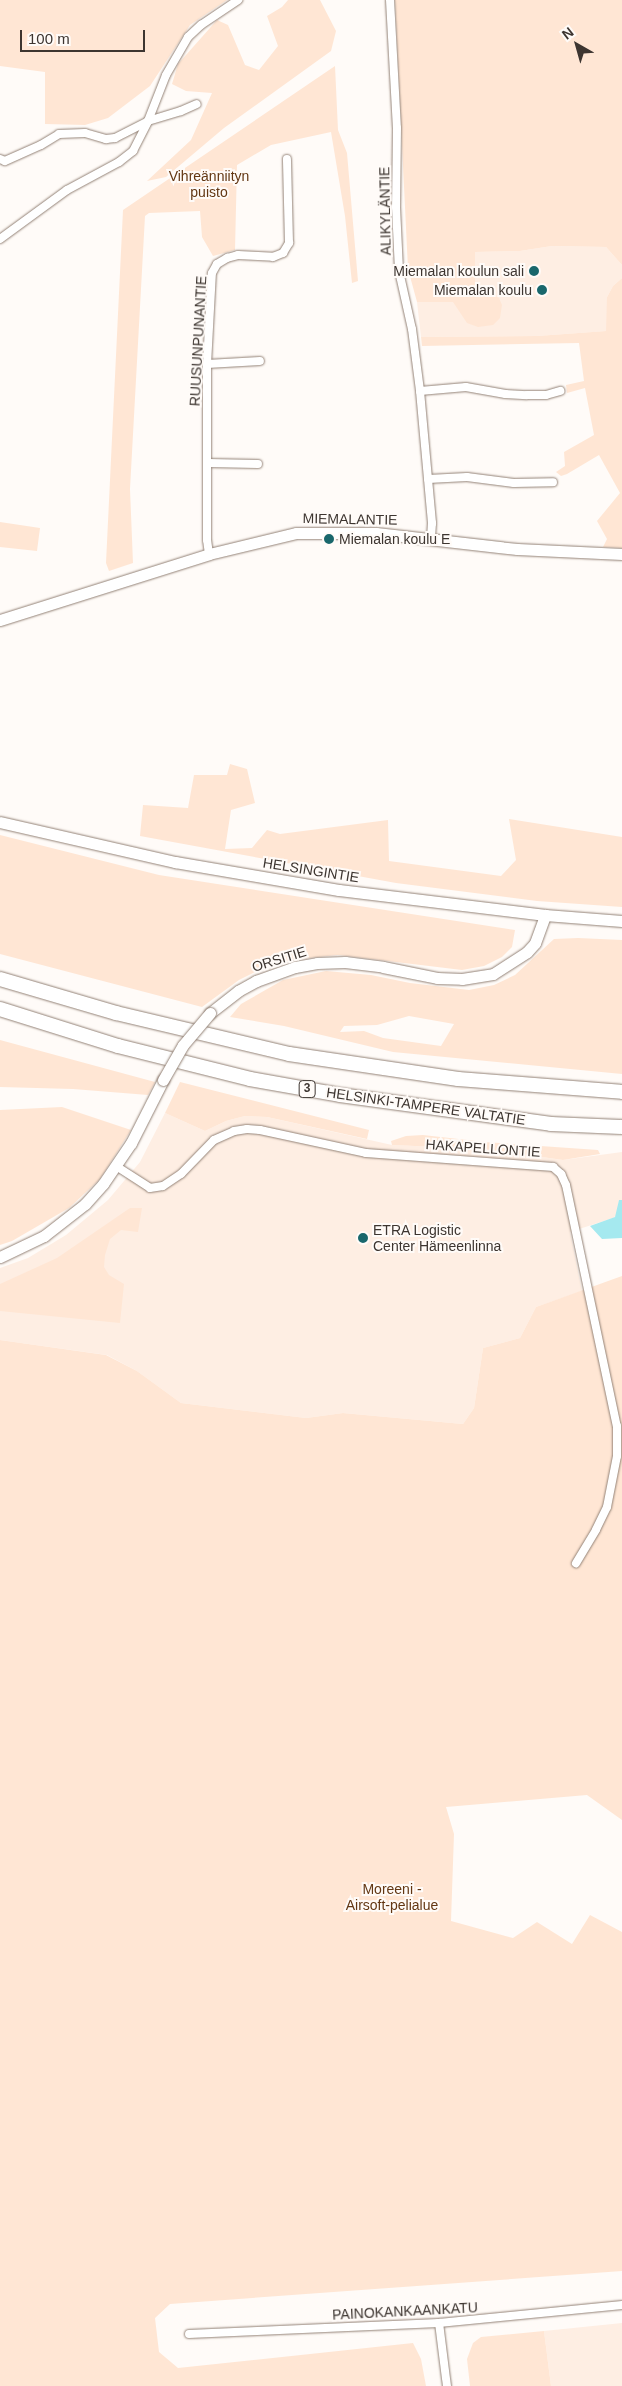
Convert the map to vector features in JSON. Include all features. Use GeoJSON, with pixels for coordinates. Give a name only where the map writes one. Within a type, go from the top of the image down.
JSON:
{"type":"FeatureCollection","features":[{"type":"Feature","properties":{"kind":"highway"},"geometry":{"type":"LineString","coordinates":[[0,979],[116,1013],[289,1054],[458,1079],[622,1092]]}},
{"type":"Feature","properties":{"kind":"highway","name":"HELSINKI-TAMPERE VALTATIE"},"geometry":{"type":"LineString","coordinates":[[0,1009],[118,1046],[250,1079],[340,1095],[552,1124],[622,1128]]}},
{"type":"Feature","properties":{"kind":"main road","name":"MIEMALANTIE"},"geometry":{"type":"LineString","coordinates":[[0,620],[209,554],[296,533],[356,532],[431,538],[518,549],[622,554]]}},
{"type":"Feature","properties":{"kind":"main road","name":"HELSINGINTIE"},"geometry":{"type":"LineString","coordinates":[[0,822],[175,862],[339,890],[545,915],[622,921]]}},
{"type":"Feature","properties":{"kind":"main road","name":"ORSITIE"},"geometry":{"type":"LineString","coordinates":[[0,1257],[44,1236],[85,1204],[116,1166],[131,1143],[183,1045],[210,1013],[238,991],[256,981],[295,967],[317,963],[355,963],[437,978],[462,979],[493,974],[518,960],[535,943],[545,915]]}},
{"type":"Feature","properties":{"kind":"street"},"geometry":{"type":"LineString","coordinates":[[0,239],[67,190],[119,162],[132,151],[148,121],[166,75],[188,38],[201,25],[238,0]]}},
{"type":"Feature","properties":{"kind":"street","name":"ALIKYLÄNTIE"},"geometry":{"type":"LineString","coordinates":[[390,0],[397,128],[396,207],[400,271],[412,329],[420,391],[432,523],[431,538]]}},
{"type":"Feature","properties":{"kind":"street"},"geometry":{"type":"LineString","coordinates":[[0,159],[5,160],[41,145],[59,134],[84,133],[106,139],[116,138],[148,121],[173,114],[197,104]]}},
{"type":"Feature","properties":{"kind":"street","name":"RUUSUNPUNANTIE"},"geometry":{"type":"LineString","coordinates":[[209,554],[207,540],[207,364],[212,274],[217,264],[226,258],[238,255],[273,257],[283,253],[288,243],[288,158]]}},
{"type":"Feature","properties":{"kind":"street"},"geometry":{"type":"LineString","coordinates":[[207,364],[260,361]]}},
{"type":"Feature","properties":{"kind":"street"},"geometry":{"type":"LineString","coordinates":[[420,391],[466,387],[504,394],[546,395],[560,391]]}},
{"type":"Feature","properties":{"kind":"street"},"geometry":{"type":"LineString","coordinates":[[208,463],[258,464]]}},
{"type":"Feature","properties":{"kind":"street"},"geometry":{"type":"LineString","coordinates":[[428,479],[467,477],[514,483],[553,482]]}},
{"type":"Feature","properties":{"kind":"street","name":"HAKAPELLONTIE"},"geometry":{"type":"LineString","coordinates":[[116,1166],[150,1188],[162,1186],[181,1174],[214,1140],[234,1131],[247,1129],[260,1130],[366,1153],[553,1166],[561,1174],[566,1185],[616,1426],[617,1456],[607,1507],[596,1530],[576,1563]]}},
{"type":"Feature","properties":{"kind":"street","name":"PAINOKANKAANKATU"},"geometry":{"type":"LineString","coordinates":[[188,2334],[439,2323],[622,2304]]}},
{"type":"Feature","properties":{"kind":"street"},"geometry":{"type":"LineString","coordinates":[[439,2323],[447,2386]]}},
{"type":"Feature","properties":{"kind":"shaded area","name":"Miemalan koulu"},"geometry":{"type":"Polygon","coordinates":[[[552,246],[606,247],[622,265],[622,278],[613,286],[607,297],[607,331],[537,336],[421,337],[417,302],[441,301],[475,252],[520,251],[552,246]]]}},
{"type":"Feature","properties":{"kind":"shaded area"},"geometry":{"type":"Polygon","coordinates":[[[165,1113],[205,1131],[226,1121],[245,1116],[267,1117],[392,1145],[484,1149],[563,1160],[622,1152],[622,1200],[619,1200],[617,1215],[613,1218],[570,1232],[582,1291],[536,1307],[520,1338],[483,1348],[474,1408],[463,1424],[343,1413],[306,1418],[181,1403],[137,1371],[107,1355],[0,1340],[0,1268],[28,1258],[66,1235],[108,1200],[140,1162],[165,1113]]]}},
{"type":"Feature","properties":{"kind":"shaded area"},"geometry":{"type":"Polygon","coordinates":[[[622,2323],[622,2386],[551,2386],[544,2331],[622,2323]]]}},
{"type":"Feature","properties":{"kind":"green space"},"geometry":{"type":"Polygon","coordinates":[[[0,0],[227,0],[190,25],[150,86],[108,118],[85,125],[45,124],[45,72],[0,66],[0,0]]]}},
{"type":"Feature","properties":{"kind":"green space"},"geometry":{"type":"Polygon","coordinates":[[[288,0],[320,0],[336,31],[331,51],[224,128],[166,177],[147,181],[191,140],[212,93],[186,91],[172,84],[178,64],[217,20],[228,25],[245,65],[259,70],[278,46],[267,16],[282,7],[288,0]]]}},
{"type":"Feature","properties":{"kind":"green space"},"geometry":{"type":"Polygon","coordinates":[[[395,0],[622,0],[622,265],[606,247],[552,246],[520,251],[475,252],[475,286],[499,298],[502,305],[500,318],[493,325],[478,327],[467,323],[453,302],[417,302],[408,269],[395,0]]]}},
{"type":"Feature","properties":{"kind":"green space","name":"Vihreänniityn puisto"},"geometry":{"type":"Polygon","coordinates":[[[335,66],[338,130],[347,153],[358,281],[352,283],[345,216],[331,132],[271,145],[237,165],[235,250],[213,256],[202,237],[200,211],[149,213],[145,216],[130,489],[133,563],[109,571],[106,563],[123,210],[335,66]]]}},
{"type":"Feature","properties":{"kind":"green space"},"geometry":{"type":"Polygon","coordinates":[[[622,278],[622,548],[603,547],[607,539],[597,521],[620,493],[599,455],[567,474],[561,476],[556,472],[565,466],[564,452],[594,435],[585,388],[567,393],[566,385],[584,381],[579,343],[422,346],[421,337],[537,336],[606,331],[607,297],[613,286],[622,278]]]}},
{"type":"Feature","properties":{"kind":"green space"},"geometry":{"type":"Polygon","coordinates":[[[0,522],[40,528],[37,551],[0,547],[0,522]]]}},
{"type":"Feature","properties":{"kind":"green space"},"geometry":{"type":"Polygon","coordinates":[[[230,764],[247,769],[255,803],[231,810],[225,849],[252,848],[267,830],[280,834],[388,820],[389,861],[501,876],[516,860],[509,819],[622,837],[622,907],[537,901],[396,883],[140,836],[143,805],[188,808],[194,775],[227,775],[230,764]]]}},
{"type":"Feature","properties":{"kind":"green space"},"geometry":{"type":"Polygon","coordinates":[[[0,835],[159,875],[515,930],[512,947],[502,957],[484,966],[462,970],[338,955],[290,960],[265,967],[239,980],[202,1007],[0,954],[0,835]]]}},
{"type":"Feature","properties":{"kind":"green space"},"geometry":{"type":"Polygon","coordinates":[[[554,939],[622,940],[622,1074],[393,1052],[284,1026],[230,1017],[241,1004],[283,980],[326,971],[371,975],[410,983],[469,990],[494,985],[515,975],[554,939]],[[409,1016],[377,1025],[344,1026],[340,1032],[364,1031],[383,1038],[441,1046],[454,1024],[409,1016]]]}},
{"type":"Feature","properties":{"kind":"green space"},"geometry":{"type":"Polygon","coordinates":[[[0,1040],[155,1082],[148,1095],[73,1089],[0,1087],[0,1040]]]}},
{"type":"Feature","properties":{"kind":"green space"},"geometry":{"type":"Polygon","coordinates":[[[180,1082],[369,1130],[367,1139],[267,1117],[245,1116],[226,1121],[205,1131],[165,1113],[180,1082]]]}},
{"type":"Feature","properties":{"kind":"green space"},"geometry":{"type":"Polygon","coordinates":[[[62,1107],[131,1130],[100,1179],[69,1208],[12,1241],[0,1245],[0,1110],[62,1107]]]}},
{"type":"Feature","properties":{"kind":"green space"},"geometry":{"type":"Polygon","coordinates":[[[423,1135],[485,1142],[598,1150],[600,1154],[563,1160],[484,1149],[392,1145],[391,1141],[406,1136],[423,1135]]]}},
{"type":"Feature","properties":{"kind":"green space"},"geometry":{"type":"Polygon","coordinates":[[[130,1208],[142,1208],[138,1232],[121,1230],[110,1239],[105,1255],[104,1267],[109,1275],[124,1284],[120,1323],[0,1311],[0,1284],[57,1258],[130,1208]]]}},
{"type":"Feature","properties":{"kind":"green space","name":"Moreeni - Airsoft-pelialue"},"geometry":{"type":"Polygon","coordinates":[[[622,1276],[622,1820],[587,1795],[446,1807],[454,1834],[451,1921],[513,1938],[537,1922],[572,1944],[590,1915],[622,1932],[622,2271],[170,2304],[155,2318],[159,2352],[178,2368],[413,2343],[421,2359],[426,2386],[0,2386],[0,1340],[106,1355],[137,1371],[181,1403],[306,1418],[343,1413],[463,1424],[474,1408],[483,1348],[520,1338],[536,1307],[622,1276]]]}},
{"type":"Feature","properties":{"kind":"green space"},"geometry":{"type":"Polygon","coordinates":[[[544,2331],[551,2386],[470,2386],[467,2359],[473,2343],[481,2337],[544,2331]]]}},
{"type":"Feature","properties":{"kind":"water"},"geometry":{"type":"Polygon","coordinates":[[[619,1200],[622,1200],[622,1238],[602,1239],[590,1226],[615,1217],[619,1200]]]}},
{"type":"Feature","properties":{"kind":"place","name":"Miemalan koulun sali"},"geometry":{"type":"Point","coordinates":[534,271]}},
{"type":"Feature","properties":{"kind":"place","name":"Miemalan koulu"},"geometry":{"type":"Point","coordinates":[542,290]}},
{"type":"Feature","properties":{"kind":"place","name":"Miemalan koulu E"},"geometry":{"type":"Point","coordinates":[329,539]}},
{"type":"Feature","properties":{"kind":"place","name":"ETRA Logistic Center Hämeenlinna"},"geometry":{"type":"Point","coordinates":[363,1238]}}]}
